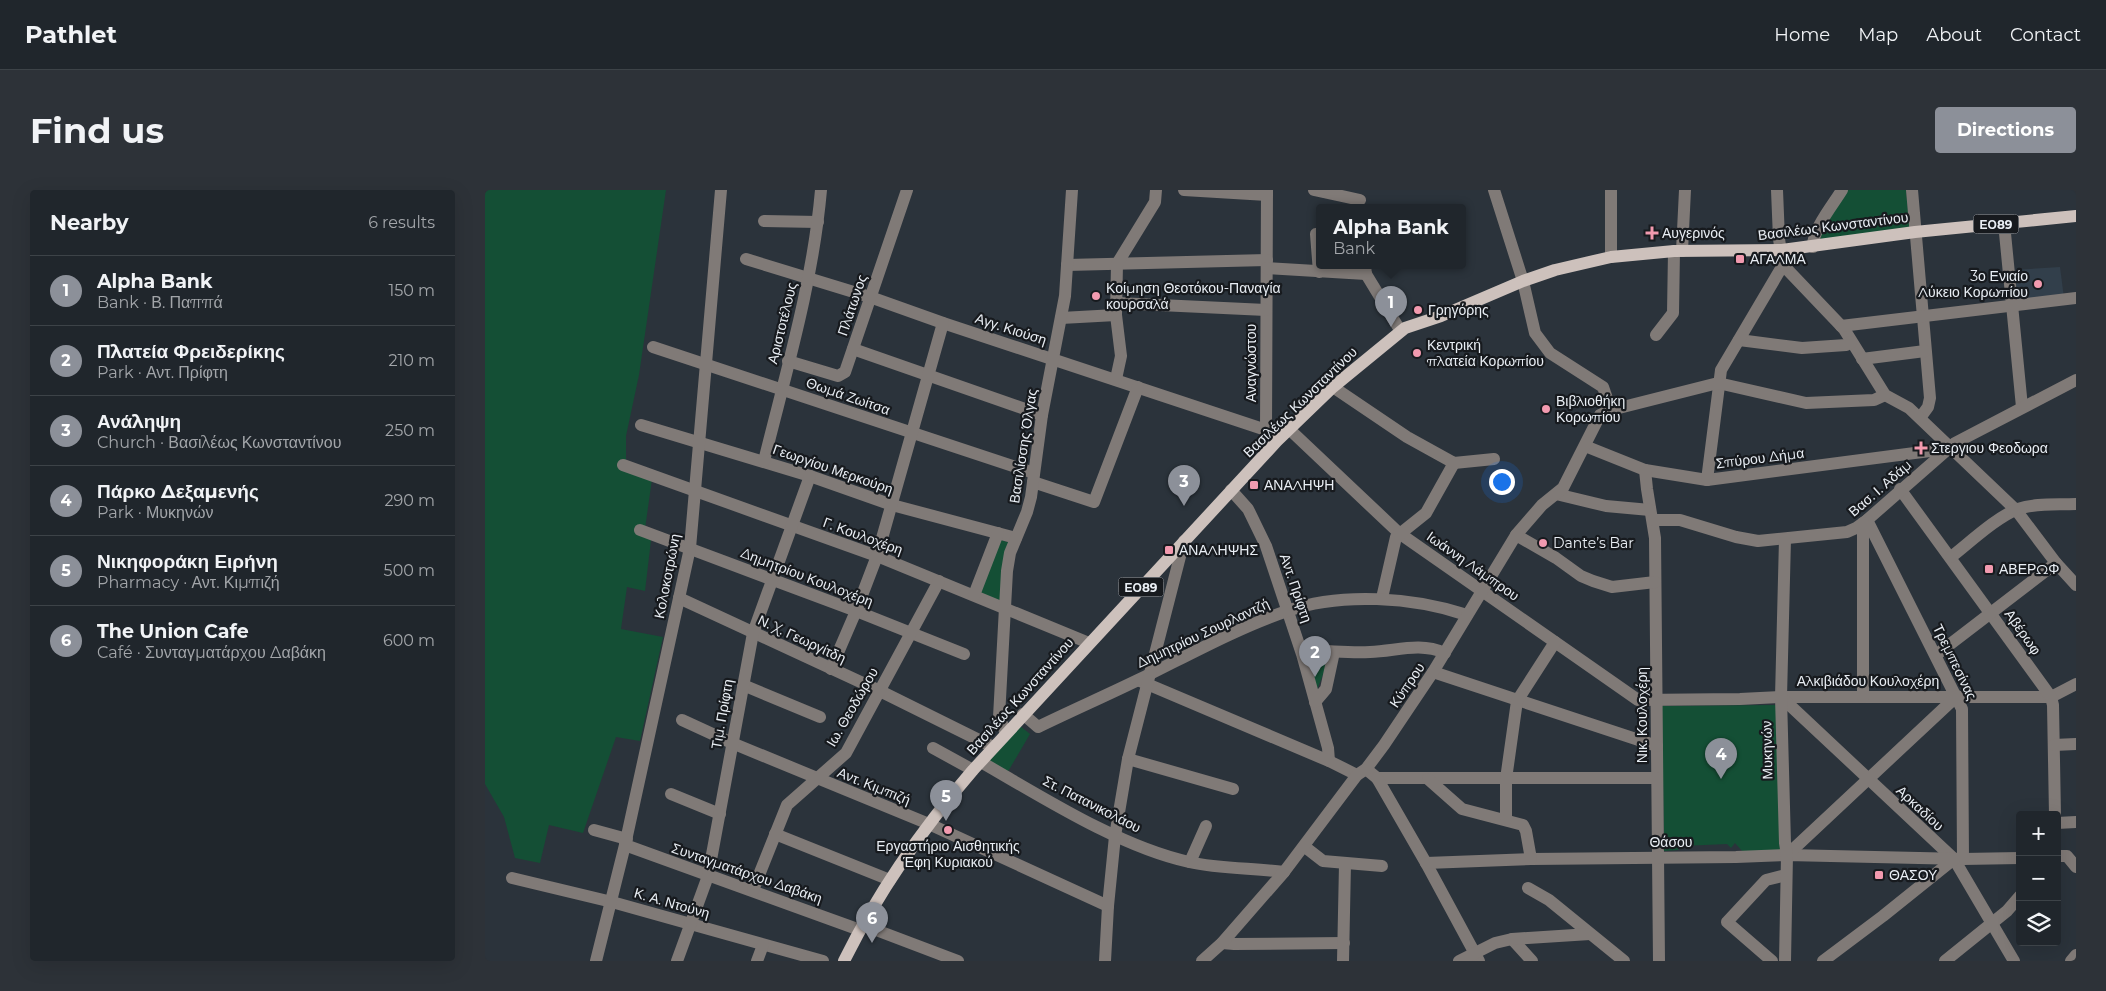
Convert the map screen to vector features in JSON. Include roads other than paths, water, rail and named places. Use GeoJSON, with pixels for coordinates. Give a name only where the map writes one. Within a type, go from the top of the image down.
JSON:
{"type":"FeatureCollection","features":[{"type":"Feature","properties":{"kind":"main road","name":"Βασιλέως Κωνσταντίνου"},"geometry":{"type":"LineString","coordinates":[[844,961],[862,926],[890,880],[929,824],[993,747],[1277,441],[1333,387],[1400,330],[1441,316],[1523,280],[1555,270],[1611,257],[1678,251],[1782,250],[1915,232],[2076,216]]}},
{"type":"Feature","properties":{"kind":"street","name":"Κολοκοτρώνη"},"geometry":{"type":"LineString","coordinates":[[596,961],[626,842],[690,548],[721,190]]}},
{"type":"Feature","properties":{"kind":"street","name":"Αριστοτέλους"},"geometry":{"type":"LineString","coordinates":[[764,461],[809,278],[819,222],[821,190]]}},
{"type":"Feature","properties":{"kind":"street","name":"Πλάτωνος"},"geometry":{"type":"LineString","coordinates":[[788,362],[839,376],[845,372],[907,190]]}},
{"type":"Feature","properties":{"kind":"street","name":"Βασιλίσσης Όλγας"},"geometry":{"type":"LineString","coordinates":[[1006,733],[999,717],[1007,570],[1016,538],[1027,512],[1034,477],[1042,415],[1061,318],[1072,190]]}},
{"type":"Feature","properties":{"kind":"street"},"geometry":{"type":"LineString","coordinates":[[1116,379],[1121,356],[1117,309],[1117,264],[1155,202],[1155,190]]}},
{"type":"Feature","properties":{"kind":"street"},"geometry":{"type":"LineString","coordinates":[[1183,190],[1267,193]]}},
{"type":"Feature","properties":{"kind":"street"},"geometry":{"type":"LineString","coordinates":[[1314,190],[1360,200]]}},
{"type":"Feature","properties":{"kind":"street"},"geometry":{"type":"LineString","coordinates":[[1494,190],[1523,280],[1535,333],[1551,353],[1603,387],[1611,410],[1718,383],[1806,403],[1875,400],[1885,396]]}},
{"type":"Feature","properties":{"kind":"street"},"geometry":{"type":"LineString","coordinates":[[1611,190],[1611,257]]}},
{"type":"Feature","properties":{"kind":"street"},"geometry":{"type":"LineString","coordinates":[[1656,335],[1673,313],[1685,190]]}},
{"type":"Feature","properties":{"kind":"street"},"geometry":{"type":"LineString","coordinates":[[1707,480],[1721,370],[1783,265],[1779,239],[1777,190]]}},
{"type":"Feature","properties":{"kind":"street"},"geometry":{"type":"LineString","coordinates":[[1813,247],[1812,239],[1816,231],[1842,190]]}},
{"type":"Feature","properties":{"kind":"street"},"geometry":{"type":"LineString","coordinates":[[1912,190],[1930,398],[1928,407],[1920,418]]}},
{"type":"Feature","properties":{"kind":"street","name":"Αναγνώστου"},"geometry":{"type":"LineString","coordinates":[[1266,430],[1267,193]]}},
{"type":"Feature","properties":{"kind":"street"},"geometry":{"type":"LineString","coordinates":[[764,221],[819,222]]}},
{"type":"Feature","properties":{"kind":"street"},"geometry":{"type":"LineString","coordinates":[[2004,223],[2023,407]]}},
{"type":"Feature","properties":{"kind":"street","name":"Αγγ. Κιούση"},"geometry":{"type":"LineString","coordinates":[[746,259],[870,297],[1266,430]]}},
{"type":"Feature","properties":{"kind":"street"},"geometry":{"type":"LineString","coordinates":[[1067,265],[1267,264],[1319,272],[1366,270],[1400,330]]}},
{"type":"Feature","properties":{"kind":"street"},"geometry":{"type":"LineString","coordinates":[[1783,265],[1841,326],[1885,396],[1904,404],[1920,418],[1946,449],[2015,510],[2076,585]]}},
{"type":"Feature","properties":{"kind":"street"},"geometry":{"type":"LineString","coordinates":[[1841,326],[2076,298]]}},
{"type":"Feature","properties":{"kind":"street"},"geometry":{"type":"LineString","coordinates":[[1061,318],[1117,309],[1266,310]]}},
{"type":"Feature","properties":{"kind":"street"},"geometry":{"type":"LineString","coordinates":[[831,669],[877,556],[910,433],[943,323]]}},
{"type":"Feature","properties":{"kind":"street"},"geometry":{"type":"LineString","coordinates":[[1739,340],[1802,348],[1847,345],[1851,342]]}},
{"type":"Feature","properties":{"kind":"street","name":"Θωμά Ζωίτσα"},"geometry":{"type":"LineString","coordinates":[[653,347],[910,433],[1034,477],[1094,502],[1138,387]]}},
{"type":"Feature","properties":{"kind":"street"},"geometry":{"type":"LineString","coordinates":[[853,349],[1042,415]]}},
{"type":"Feature","properties":{"kind":"street"},"geometry":{"type":"LineString","coordinates":[[1862,359],[1925,351]]}},
{"type":"Feature","properties":{"kind":"street","name":"Βασ. Ι. Αδάμ"},"geometry":{"type":"LineString","coordinates":[[1556,494],[1680,520],[1752,540],[1847,532],[1865,522],[1946,449],[2076,380]]}},
{"type":"Feature","properties":{"kind":"street"},"geometry":{"type":"LineString","coordinates":[[1333,387],[1407,437],[1454,463],[1494,459]]}},
{"type":"Feature","properties":{"kind":"street","name":"Κύπρου"},"geometry":{"type":"LineString","coordinates":[[1202,961],[1215,957],[1222,943],[1305,847],[1361,772],[1433,672],[1516,535],[1542,505],[1563,488],[1599,418],[1611,410]]}},
{"type":"Feature","properties":{"kind":"street","name":"Γεωργίου Μερκούρη"},"geometry":{"type":"LineString","coordinates":[[641,424],[764,461],[892,505],[1016,538]]}},
{"type":"Feature","properties":{"kind":"street","name":"Ιωάννη Λάμπρου"},"geometry":{"type":"LineString","coordinates":[[1289,429],[1399,533],[1638,700],[1657,701]]}},
{"type":"Feature","properties":{"kind":"street"},"geometry":{"type":"LineString","coordinates":[[1266,430],[1277,441]]}},
{"type":"Feature","properties":{"kind":"street","name":"Σπύρου Δήμα"},"geometry":{"type":"LineString","coordinates":[[1585,446],[1645,470],[1707,480],[1946,449]]}},
{"type":"Feature","properties":{"kind":"street"},"geometry":{"type":"LineString","coordinates":[[1382,598],[1395,537],[1426,513],[1454,463]]}},
{"type":"Feature","properties":{"kind":"street","name":"Γ. Κουλοχέρη"},"geometry":{"type":"LineString","coordinates":[[623,465],[877,556],[1089,643]]}},
{"type":"Feature","properties":{"kind":"street","name":"Νικ. Κουλοχέρη"},"geometry":{"type":"LineString","coordinates":[[1645,470],[1651,515],[1655,582],[1659,961]]}},
{"type":"Feature","properties":{"kind":"street","name":"Τιμ. Πρίφτη"},"geometry":{"type":"LineString","coordinates":[[677,961],[708,876],[753,633],[810,476]]}},
{"type":"Feature","properties":{"kind":"street","name":"Αντ. Πρίφτη"},"geometry":{"type":"LineString","coordinates":[[1231,490],[1255,519],[1266,546],[1301,649],[1328,748],[1329,761]]}},
{"type":"Feature","properties":{"kind":"street","name":"Αβέρωφ"},"geometry":{"type":"LineString","coordinates":[[1901,490],[2051,697],[2053,705],[2055,811]]}},
{"type":"Feature","properties":{"kind":"street"},"geometry":{"type":"LineString","coordinates":[[1951,557],[1982,532],[2015,510],[2036,506],[2076,504]]}},
{"type":"Feature","properties":{"kind":"street"},"geometry":{"type":"LineString","coordinates":[[1863,697],[1865,522]]}},
{"type":"Feature","properties":{"kind":"street","name":"Τρεμπεσίνας"},"geometry":{"type":"LineString","coordinates":[[1865,522],[1936,655],[1962,709],[1958,859]]}},
{"type":"Feature","properties":{"kind":"street","name":"Δημητρίου Κουλοχέρη"},"geometry":{"type":"LineString","coordinates":[[640,530],[856,611],[964,654]]}},
{"type":"Feature","properties":{"kind":"street"},"geometry":{"type":"LineString","coordinates":[[974,595],[998,533]]}},
{"type":"Feature","properties":{"kind":"street"},"geometry":{"type":"LineString","coordinates":[[1516,535],[1593,582],[1612,587],[1655,582]]}},
{"type":"Feature","properties":{"kind":"street","name":"Μυκηνών"},"geometry":{"type":"LineString","coordinates":[[1785,538],[1781,696],[1784,824],[1787,855],[1785,961]]}},
{"type":"Feature","properties":{"kind":"street"},"geometry":{"type":"LineString","coordinates":[[1105,961],[1107,906],[1115,836],[1128,759],[1146,679],[1184,541]]}},
{"type":"Feature","properties":{"kind":"street"},"geometry":{"type":"LineString","coordinates":[[1936,655],[2056,562]]}},
{"type":"Feature","properties":{"kind":"street","name":"Ιω. Θεοδώρου"},"geometry":{"type":"LineString","coordinates":[[753,890],[787,805],[846,753],[939,581]]}},
{"type":"Feature","properties":{"kind":"street","name":"Ν. Χ. Γεωργίτδη"},"geometry":{"type":"LineString","coordinates":[[679,598],[880,691],[993,747]]}},
{"type":"Feature","properties":{"kind":"street","name":"Δημητρίου Σουρλαντζή"},"geometry":{"type":"LineString","coordinates":[[1023,714],[1038,727],[1146,679],[1221,639],[1287,611],[1314,604],[1382,598],[1445,608],[1467,615]]}},
{"type":"Feature","properties":{"kind":"street"},"geometry":{"type":"LineString","coordinates":[[1506,819],[1506,779],[1517,701],[1555,642]]}},
{"type":"Feature","properties":{"kind":"street"},"geometry":{"type":"LineString","coordinates":[[1301,649],[1333,652],[1371,652],[1425,646],[1445,653]]}},
{"type":"Feature","properties":{"kind":"street"},"geometry":{"type":"LineString","coordinates":[[1315,702],[1326,689],[1333,652]]}},
{"type":"Feature","properties":{"kind":"street"},"geometry":{"type":"LineString","coordinates":[[1433,672],[1657,746]]}},
{"type":"Feature","properties":{"kind":"street"},"geometry":{"type":"LineString","coordinates":[[1146,679],[1329,761],[1377,778],[1657,778]]}},
{"type":"Feature","properties":{"kind":"street","name":"Αλκιβιάδου Κουλοχέρη"},"geometry":{"type":"LineString","coordinates":[[1657,701],[1781,696],[2051,697],[2076,684]]}},
{"type":"Feature","properties":{"kind":"street"},"geometry":{"type":"LineString","coordinates":[[743,685],[820,717]]}},
{"type":"Feature","properties":{"kind":"street","name":"Αρκαδίου"},"geometry":{"type":"LineString","coordinates":[[1781,696],[1868,779],[1958,859],[2014,961]]}},
{"type":"Feature","properties":{"kind":"street"},"geometry":{"type":"LineString","coordinates":[[1787,855],[1957,696]]}},
{"type":"Feature","properties":{"kind":"street","name":"Αντ. Κιμπιζή"},"geometry":{"type":"LineString","coordinates":[[682,720],[732,743],[929,824],[1107,906]]}},
{"type":"Feature","properties":{"kind":"street"},"geometry":{"type":"LineString","coordinates":[[2054,745],[2076,744]]}},
{"type":"Feature","properties":{"kind":"street","name":"Στ. Πατανικολάου"},"geometry":{"type":"LineString","coordinates":[[933,748],[977,766],[1115,836],[1189,862],[1284,872]]}},
{"type":"Feature","properties":{"kind":"street"},"geometry":{"type":"LineString","coordinates":[[1128,759],[1233,788]]}},
{"type":"Feature","properties":{"kind":"street"},"geometry":{"type":"LineString","coordinates":[[1377,778],[1477,957]]}},
{"type":"Feature","properties":{"kind":"street"},"geometry":{"type":"LineString","coordinates":[[1427,779],[1462,809],[1520,823],[1525,827],[1531,859]]}},
{"type":"Feature","properties":{"kind":"street"},"geometry":{"type":"LineString","coordinates":[[671,794],[720,814]]}},
{"type":"Feature","properties":{"kind":"street"},"geometry":{"type":"LineString","coordinates":[[2061,823],[2076,822]]}},
{"type":"Feature","properties":{"kind":"street"},"geometry":{"type":"LineString","coordinates":[[1189,862],[1206,826]]}},
{"type":"Feature","properties":{"kind":"street","name":"Συνταγματάρχου Δαβάκη"},"geometry":{"type":"LineString","coordinates":[[594,830],[708,876],[876,930],[958,961]]}},
{"type":"Feature","properties":{"kind":"street"},"geometry":{"type":"LineString","coordinates":[[775,834],[890,880]]}},
{"type":"Feature","properties":{"kind":"street"},"geometry":{"type":"LineString","coordinates":[[1305,847],[1323,861],[1382,866]]}},
{"type":"Feature","properties":{"kind":"street","name":"Θάσου"},"geometry":{"type":"LineString","coordinates":[[1426,863],[1531,859],[1787,855],[1958,859],[2016,858]]}},
{"type":"Feature","properties":{"kind":"street"},"geometry":{"type":"LineString","coordinates":[[2061,856],[2067,856],[2076,867]]}},
{"type":"Feature","properties":{"kind":"street"},"geometry":{"type":"LineString","coordinates":[[1823,961],[1958,859]]}},
{"type":"Feature","properties":{"kind":"street"},"geometry":{"type":"LineString","coordinates":[[1343,961],[1345,864]]}},
{"type":"Feature","properties":{"kind":"street"},"geometry":{"type":"LineString","coordinates":[[1772,961],[1727,922],[1766,880],[1787,875]]}},
{"type":"Feature","properties":{"kind":"street","name":"Κ. Α. Ντούνη"},"geometry":{"type":"LineString","coordinates":[[512,878],[691,923],[823,961]]}},
{"type":"Feature","properties":{"kind":"street"},"geometry":{"type":"LineString","coordinates":[[1528,888],[1549,900],[1625,961]]}},
{"type":"Feature","properties":{"kind":"street"},"geometry":{"type":"LineString","coordinates":[[1945,961],[1992,924],[2016,901]]}},
{"type":"Feature","properties":{"kind":"street"},"geometry":{"type":"LineString","coordinates":[[1459,961],[1477,957],[1495,943],[1512,939],[1590,934]]}},
{"type":"Feature","properties":{"kind":"street"},"geometry":{"type":"LineString","coordinates":[[1512,939],[1532,961]]}},
{"type":"Feature","properties":{"kind":"street"},"geometry":{"type":"LineString","coordinates":[[1222,943],[1344,942]]}},
{"type":"Feature","properties":{"kind":"street"},"geometry":{"type":"LineString","coordinates":[[757,961],[763,945]]}},
{"type":"Feature","properties":{"kind":"street"},"geometry":{"type":"LineString","coordinates":[[2071,961],[2076,955]]}},
{"type":"Feature","properties":{"kind":"place","name":"Αυγερινός"},"geometry":{"type":"Point","coordinates":[1652,233]}},
{"type":"Feature","properties":{"kind":"place","name":"ΑΓΑΛΜΑ"},"geometry":{"type":"Point","coordinates":[1740,259]}},
{"type":"Feature","properties":{"kind":"place","name":"3ο Ενιαίο Λύκειο Κορωπίου"},"geometry":{"type":"Point","coordinates":[2038,284]}},
{"type":"Feature","properties":{"kind":"place","name":"Κοίμηση Θεοτόκου-Παναγία κουρσαλά"},"geometry":{"type":"Point","coordinates":[1096,296]}},
{"type":"Feature","properties":{"kind":"place","name":"Γρηγόρης"},"geometry":{"type":"Point","coordinates":[1418,310]}},
{"type":"Feature","properties":{"kind":"place","name":"Alpha Bank"},"geometry":{"type":"Point","coordinates":[1391,327]}},
{"type":"Feature","properties":{"kind":"place","name":"Κεντρική πλατεία Κορωπίου"},"geometry":{"type":"Point","coordinates":[1417,353]}},
{"type":"Feature","properties":{"kind":"place","name":"Βιβλιοθήκη Κορωπίου"},"geometry":{"type":"Point","coordinates":[1546,409]}},
{"type":"Feature","properties":{"kind":"place","name":"Στεργιου Φεοδωρα"},"geometry":{"type":"Point","coordinates":[1921,448]}},
{"type":"Feature","properties":{"kind":"place","name":"ΑΝΑΛΗΨΗ"},"geometry":{"type":"Point","coordinates":[1254,485]}},
{"type":"Feature","properties":{"kind":"place","name":"Ανάληψη"},"geometry":{"type":"Point","coordinates":[1184,506]}},
{"type":"Feature","properties":{"kind":"place","name":"Dante’s Bar"},"geometry":{"type":"Point","coordinates":[1543,543]}},
{"type":"Feature","properties":{"kind":"place","name":"ΑΝΑΛΗΨΗΣ"},"geometry":{"type":"Point","coordinates":[1169,550]}},
{"type":"Feature","properties":{"kind":"place","name":"ΑΒΕΡΩΦ"},"geometry":{"type":"Point","coordinates":[1989,569]}},
{"type":"Feature","properties":{"kind":"place","name":"Πλατεία Φρειδερίκης"},"geometry":{"type":"Point","coordinates":[1315,677]}},
{"type":"Feature","properties":{"kind":"place","name":"Πάρκο Δεξαμενής"},"geometry":{"type":"Point","coordinates":[1721,779]}},
{"type":"Feature","properties":{"kind":"place","name":"Νικηφοράκη Ειρήνη"},"geometry":{"type":"Point","coordinates":[946,821]}},
{"type":"Feature","properties":{"kind":"place","name":"Εργαστήριο Αισθητικής Έφη Κυριακού"},"geometry":{"type":"Point","coordinates":[948,830]}},
{"type":"Feature","properties":{"kind":"place","name":"ΘΑΣΟΥ"},"geometry":{"type":"Point","coordinates":[1879,875]}},
{"type":"Feature","properties":{"kind":"place","name":"The Union Cafe"},"geometry":{"type":"Point","coordinates":[872,943]}}]}
